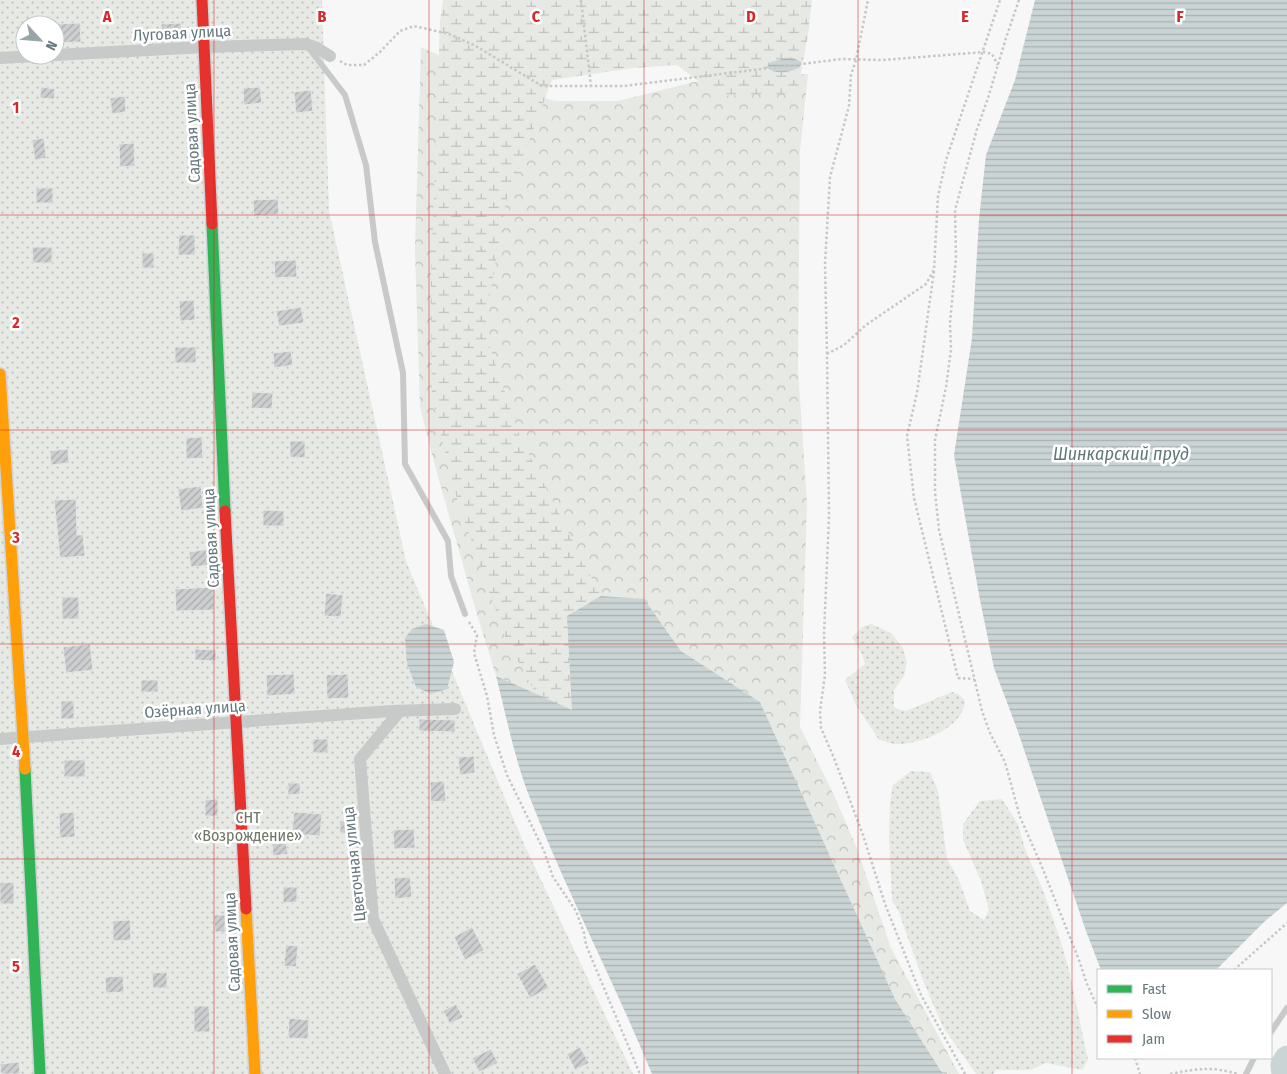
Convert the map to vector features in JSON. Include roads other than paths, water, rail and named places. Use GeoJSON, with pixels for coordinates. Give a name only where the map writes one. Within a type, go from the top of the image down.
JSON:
{"type":"FeatureCollection","features":[{"type":"Feature","properties":{"kind":"street","name":"Садовая улица"},"geometry":{"type":"LineString","coordinates":[[202,0],[236,722],[256,1074]]}},
{"type":"Feature","properties":{"kind":"street","name":"Луговая улица"},"geometry":{"type":"LineString","coordinates":[[0,58],[205,47],[306,44]]}},
{"type":"Feature","properties":{"kind":"street"},"geometry":{"type":"LineString","coordinates":[[306,44],[330,56]]}},
{"type":"Feature","properties":{"kind":"street"},"geometry":{"type":"LineString","coordinates":[[0,374],[24,738],[40,1074]]}},
{"type":"Feature","properties":{"kind":"street","name":"Озёрная улица"},"geometry":{"type":"LineString","coordinates":[[0,739],[455,708]]}},
{"type":"Feature","properties":{"kind":"street","name":"Цветочная улица"},"geometry":{"type":"LineString","coordinates":[[396,711],[360,759],[373,918],[445,1074]]}},
{"type":"Feature","properties":{"kind":"lane"},"geometry":{"type":"LineString","coordinates":[[306,44],[345,95],[366,165],[375,242],[403,373],[405,464],[448,541],[451,576],[465,614]]}},
{"type":"Feature","properties":{"kind":"lane"},"geometry":{"type":"LineString","coordinates":[[1272,1030],[1287,1008]]}},
{"type":"Feature","properties":{"kind":"lane"},"geometry":{"type":"LineString","coordinates":[[1246,1074],[1254,1059]]}},
{"type":"Feature","properties":{"kind":"water","name":"Шинкарский пруд"},"geometry":{"type":"Polygon","coordinates":[[[1035,0],[1287,0],[1287,903],[1265,921],[1217,969],[1101,969],[994,668],[954,455],[972,338],[979,219],[986,155],[1015,80],[1035,0]]]}},
{"type":"Feature","properties":{"kind":"water"},"geometry":{"type":"Polygon","coordinates":[[[791,57],[801,62],[800,67],[788,72],[775,72],[767,67],[771,62],[791,57]]]}},
{"type":"Feature","properties":{"kind":"water"},"geometry":{"type":"Polygon","coordinates":[[[601,596],[644,599],[681,651],[760,702],[895,999],[943,1074],[652,1074],[542,829],[514,750],[496,676],[572,710],[567,616],[601,596]]]}},
{"type":"Feature","properties":{"kind":"water"},"geometry":{"type":"Polygon","coordinates":[[[426,624],[444,630],[454,662],[447,689],[431,694],[416,687],[407,664],[405,638],[412,629],[426,624]]]}},
{"type":"Feature","properties":{"kind":"waterway"},"geometry":{"type":"LineString","coordinates":[[1284,1074],[1283,1065],[1287,1058]]}},
{"type":"Feature","properties":{"kind":"park label","name":"СНТ «Возрождение»"},"geometry":{"type":"Point","coordinates":[248,826]}}]}
